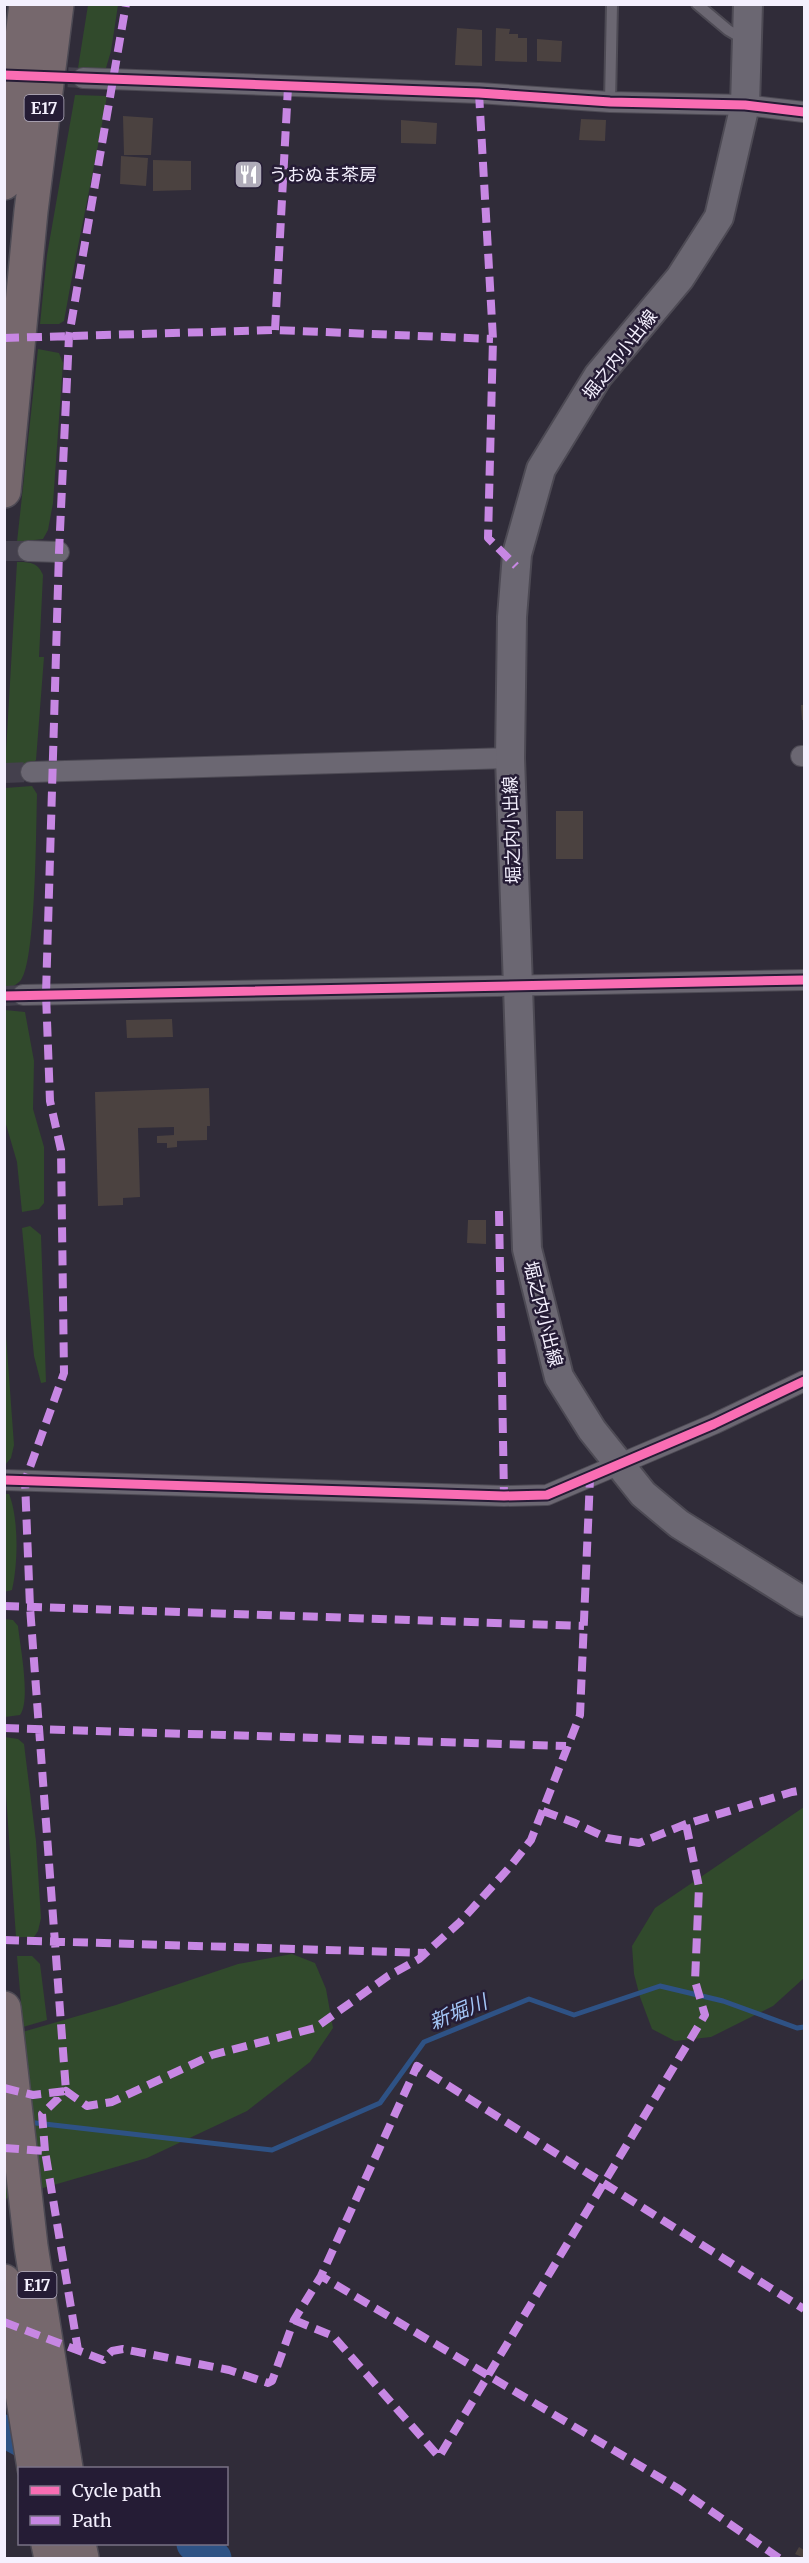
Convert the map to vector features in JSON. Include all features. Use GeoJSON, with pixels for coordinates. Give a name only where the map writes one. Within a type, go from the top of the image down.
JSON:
{"type":"FeatureCollection","features":[{"type":"Feature","properties":{"kind":"highway","name":"E17"},"geometry":{"type":"LineString","coordinates":[[4,183],[25,4]]}},
{"type":"Feature","properties":{"kind":"highway","name":"E17"},"geometry":{"type":"LineString","coordinates":[[4,491],[31,211],[57,4]]}},
{"type":"Feature","properties":{"kind":"highway"},"geometry":{"type":"LineString","coordinates":[[31,211],[50,117],[66,4]]}},
{"type":"Feature","properties":{"kind":"highway","name":"E17"},"geometry":{"type":"LineString","coordinates":[[4,2008],[31,2246],[66,2467]]}},
{"type":"Feature","properties":{"kind":"highway","name":"E17"},"geometry":{"type":"LineString","coordinates":[[4,2281],[34,2467]]}},
{"type":"Feature","properties":{"kind":"main road","name":"堀之内小出線"},"geometry":{"type":"LineString","coordinates":[[748,4],[745,105],[719,217],[681,278],[598,376],[541,469],[517,554],[512,617],[510,758],[527,1249],[559,1377],[581,1415],[618,1466],[643,1494],[679,1524],[804,1602]]}},
{"type":"Feature","properties":{"kind":"street"},"geometry":{"type":"LineString","coordinates":[[83,78],[479,93],[610,102],[745,105],[804,112]]}},
{"type":"Feature","properties":{"kind":"street"},"geometry":{"type":"LineString","coordinates":[[28,551],[59,552]]}},
{"type":"Feature","properties":{"kind":"street"},"geometry":{"type":"LineString","coordinates":[[31,772],[510,758]]}},
{"type":"Feature","properties":{"kind":"street"},"geometry":{"type":"LineString","coordinates":[[23,995],[804,980]]}},
{"type":"Feature","properties":{"kind":"street"},"geometry":{"type":"LineString","coordinates":[[4,1480],[504,1496],[547,1495],[618,1466],[804,1381]]}},
{"type":"Feature","properties":{"kind":"lane"},"geometry":{"type":"LineString","coordinates":[[610,102],[612,4]]}},
{"type":"Feature","properties":{"kind":"lane"},"geometry":{"type":"LineString","coordinates":[[697,4],[728,30],[748,41]]}},
{"type":"Feature","properties":{"kind":"green space"},"geometry":{"type":"Polygon","coordinates":[[[88,5],[118,5],[106,68],[78,68],[88,5]]]}},
{"type":"Feature","properties":{"kind":"green space"},"geometry":{"type":"Polygon","coordinates":[[[75,95],[107,96],[64,321],[59,324],[40,324],[47,255],[75,95]]]}},
{"type":"Feature","properties":{"kind":"green space"},"geometry":{"type":"Polygon","coordinates":[[[38,349],[59,353],[63,363],[53,503],[48,530],[43,539],[17,542],[38,349]]]}},
{"type":"Feature","properties":{"kind":"green space"},"geometry":{"type":"Polygon","coordinates":[[[17,562],[36,565],[43,575],[39,657],[44,657],[36,760],[29,767],[5,769],[17,562]]]}},
{"type":"Feature","properties":{"kind":"green space"},"geometry":{"type":"Polygon","coordinates":[[[32,786],[37,794],[30,947],[21,980],[5,988],[5,788],[32,786]]]}},
{"type":"Feature","properties":{"kind":"green space"},"geometry":{"type":"Polygon","coordinates":[[[5,1010],[25,1012],[34,1061],[33,1109],[44,1147],[44,1203],[39,1209],[22,1212],[17,1162],[5,1121],[5,1010]]]}},
{"type":"Feature","properties":{"kind":"green space"},"geometry":{"type":"Polygon","coordinates":[[[30,1226],[41,1235],[46,1382],[41,1383],[34,1356],[22,1228],[30,1226]]]}},
{"type":"Feature","properties":{"kind":"green space"},"geometry":{"type":"Polygon","coordinates":[[[5,1322],[14,1445],[11,1458],[5,1465],[5,1322]]]}},
{"type":"Feature","properties":{"kind":"green space"},"geometry":{"type":"Polygon","coordinates":[[[5,1494],[9,1494],[15,1516],[16,1542],[12,1590],[4,1592],[5,1494]]]}},
{"type":"Feature","properties":{"kind":"green space"},"geometry":{"type":"Polygon","coordinates":[[[4,1619],[13,1620],[18,1626],[25,1686],[25,1698],[20,1715],[5,1717],[4,1619]]]}},
{"type":"Feature","properties":{"kind":"green space"},"geometry":{"type":"Polygon","coordinates":[[[5,1737],[18,1739],[24,1744],[36,1841],[41,1918],[34,1937],[16,1937],[5,1781],[5,1737]]]}},
{"type":"Feature","properties":{"kind":"green space"},"geometry":{"type":"Polygon","coordinates":[[[804,1807],[804,1978],[773,2006],[711,2037],[675,2041],[652,2029],[634,1974],[632,1946],[655,1908],[804,1807]]]}},
{"type":"Feature","properties":{"kind":"green space"},"geometry":{"type":"Polygon","coordinates":[[[292,1954],[315,1963],[326,1989],[333,2028],[310,2062],[247,2111],[147,2158],[5,2199],[5,2037],[116,2005],[238,1964],[292,1954]]]}},
{"type":"Feature","properties":{"kind":"green space"},"geometry":{"type":"Polygon","coordinates":[[[17,1956],[32,1956],[40,1964],[47,2020],[23,2027],[17,1956]]]}},
{"type":"Feature","properties":{"kind":"building"},"geometry":{"type":"Polygon","coordinates":[[[457,28],[482,30],[482,66],[455,65],[457,28]]]}},
{"type":"Feature","properties":{"kind":"building"},"geometry":{"type":"Polygon","coordinates":[[[496,28],[510,29],[509,34],[518,34],[518,38],[527,38],[527,62],[495,61],[496,28]]]}},
{"type":"Feature","properties":{"kind":"building"},"geometry":{"type":"Polygon","coordinates":[[[537,39],[562,41],[561,62],[537,61],[537,39]]]}},
{"type":"Feature","properties":{"kind":"building"},"geometry":{"type":"Polygon","coordinates":[[[123,116],[153,118],[151,155],[124,155],[123,116]]]}},
{"type":"Feature","properties":{"kind":"building"},"geometry":{"type":"Polygon","coordinates":[[[581,119],[606,120],[605,141],[579,140],[581,119]]]}},
{"type":"Feature","properties":{"kind":"building"},"geometry":{"type":"Polygon","coordinates":[[[401,120],[437,123],[436,144],[401,143],[401,120]]]}},
{"type":"Feature","properties":{"kind":"building"},"geometry":{"type":"Polygon","coordinates":[[[121,156],[148,158],[146,186],[120,184],[121,156]]]}},
{"type":"Feature","properties":{"kind":"building"},"geometry":{"type":"Polygon","coordinates":[[[153,160],[191,161],[191,190],[153,191],[153,160]]]}},
{"type":"Feature","properties":{"kind":"building"},"geometry":{"type":"Polygon","coordinates":[[[801,705],[804,705],[804,720],[802,720],[801,705]]]}},
{"type":"Feature","properties":{"kind":"building"},"geometry":{"type":"Polygon","coordinates":[[[556,811],[583,811],[583,859],[556,859],[556,811]]]}},
{"type":"Feature","properties":{"kind":"building"},"geometry":{"type":"Polygon","coordinates":[[[172,1019],[173,1037],[127,1038],[126,1020],[172,1019]]]}},
{"type":"Feature","properties":{"kind":"building"},"geometry":{"type":"Polygon","coordinates":[[[209,1088],[210,1126],[207,1126],[207,1140],[177,1141],[177,1147],[167,1148],[167,1143],[157,1143],[157,1136],[174,1135],[174,1127],[138,1128],[140,1197],[123,1198],[123,1205],[98,1206],[95,1092],[209,1088]]]}},
{"type":"Feature","properties":{"kind":"building"},"geometry":{"type":"Polygon","coordinates":[[[468,1220],[486,1220],[486,1244],[467,1243],[468,1220]]]}},
{"type":"Feature","properties":{"kind":"building"},"geometry":{"type":"Polygon","coordinates":[[[799,2547],[804,2550],[804,2558],[795,2554],[799,2547]]]}},
{"type":"Feature","properties":{"kind":"waterway","name":"新堀川"},"geometry":{"type":"LineString","coordinates":[[27,2122],[272,2150],[380,2103],[424,2042],[529,1999],[574,2015],[660,1986],[723,2001],[797,2028],[804,2027]]}},
{"type":"Feature","properties":{"kind":"waterway"},"geometry":{"type":"LineString","coordinates":[[4,2431],[50,2456]]}},
{"type":"Feature","properties":{"kind":"waterway"},"geometry":{"type":"LineString","coordinates":[[195,2545],[215,2558]]}},
{"type":"Feature","properties":{"kind":"tunnel"},"geometry":{"type":"LineString","coordinates":[[38,76],[83,78]]}},
{"type":"Feature","properties":{"kind":"tunnel"},"geometry":{"type":"LineString","coordinates":[[4,551],[28,551]]}},
{"type":"Feature","properties":{"kind":"tunnel"},"geometry":{"type":"LineString","coordinates":[[4,773],[31,772]]}},
{"type":"Feature","properties":{"kind":"tunnel"},"geometry":{"type":"LineString","coordinates":[[4,996],[23,995]]}},
{"type":"Feature","properties":{"kind":"marked path"},"geometry":{"type":"LineString","coordinates":[[4,2088],[33,2095],[66,2091],[30,1607],[25,1481],[64,1373],[61,1150],[50,1101],[46,994],[59,552],[69,336],[126,4]]}},
{"type":"Feature","properties":{"kind":"marked path"},"geometry":{"type":"LineString","coordinates":[[275,330],[288,87]]}},
{"type":"Feature","properties":{"kind":"marked path"},"geometry":{"type":"LineString","coordinates":[[479,93],[493,339],[488,538],[516,566]]}},
{"type":"Feature","properties":{"kind":"marked path"},"geometry":{"type":"LineString","coordinates":[[4,338],[275,330],[493,339]]}},
{"type":"Feature","properties":{"kind":"marked path"},"geometry":{"type":"LineString","coordinates":[[499,1211],[504,1496]]}},
{"type":"Feature","properties":{"kind":"marked path"},"geometry":{"type":"LineString","coordinates":[[45,2151],[42,2114],[66,2091],[87,2106],[112,2102],[212,2055],[315,2028],[388,1976],[419,1959],[460,1922],[509,1868],[531,1840],[580,1715],[590,1478]]}},
{"type":"Feature","properties":{"kind":"marked path"},"geometry":{"type":"LineString","coordinates":[[4,1606],[584,1626]]}},
{"type":"Feature","properties":{"kind":"marked path"},"geometry":{"type":"LineString","coordinates":[[4,1728],[566,1746]]}},
{"type":"Feature","properties":{"kind":"marked path"},"geometry":{"type":"LineString","coordinates":[[543,1811],[607,1838],[639,1843],[686,1824],[804,1790]]}},
{"type":"Feature","properties":{"kind":"marked path"},"geometry":{"type":"LineString","coordinates":[[294,2320],[333,2336],[439,2457],[705,2015],[695,1981],[699,1887],[686,1824]]}},
{"type":"Feature","properties":{"kind":"marked path"},"geometry":{"type":"LineString","coordinates":[[4,1940],[426,1953]]}},
{"type":"Feature","properties":{"kind":"marked path"},"geometry":{"type":"LineString","coordinates":[[779,2558],[679,2489],[321,2276],[417,2066],[804,2309]]}},
{"type":"Feature","properties":{"kind":"marked path"},"geometry":{"type":"LineString","coordinates":[[4,2148],[45,2151],[78,2350],[84,2352]]}},
{"type":"Feature","properties":{"kind":"marked path"},"geometry":{"type":"LineString","coordinates":[[4,2322],[103,2360],[112,2351],[123,2349],[229,2370],[268,2383],[272,2381],[294,2320],[321,2276]]}},
{"type":"Feature","properties":{"kind":"cycle path"},"geometry":{"type":"LineString","coordinates":[[4,75],[479,93],[610,102],[745,105],[804,112]]}},
{"type":"Feature","properties":{"kind":"cycle path"},"geometry":{"type":"LineString","coordinates":[[4,996],[804,980]]}},
{"type":"Feature","properties":{"kind":"cycle path"},"geometry":{"type":"LineString","coordinates":[[4,1480],[504,1496],[547,1495],[714,1424],[804,1381]]}},
{"type":"Feature","properties":{"kind":"place","name":"うおぬま茶房"},"geometry":{"type":"Point","coordinates":[248,175]}}]}
